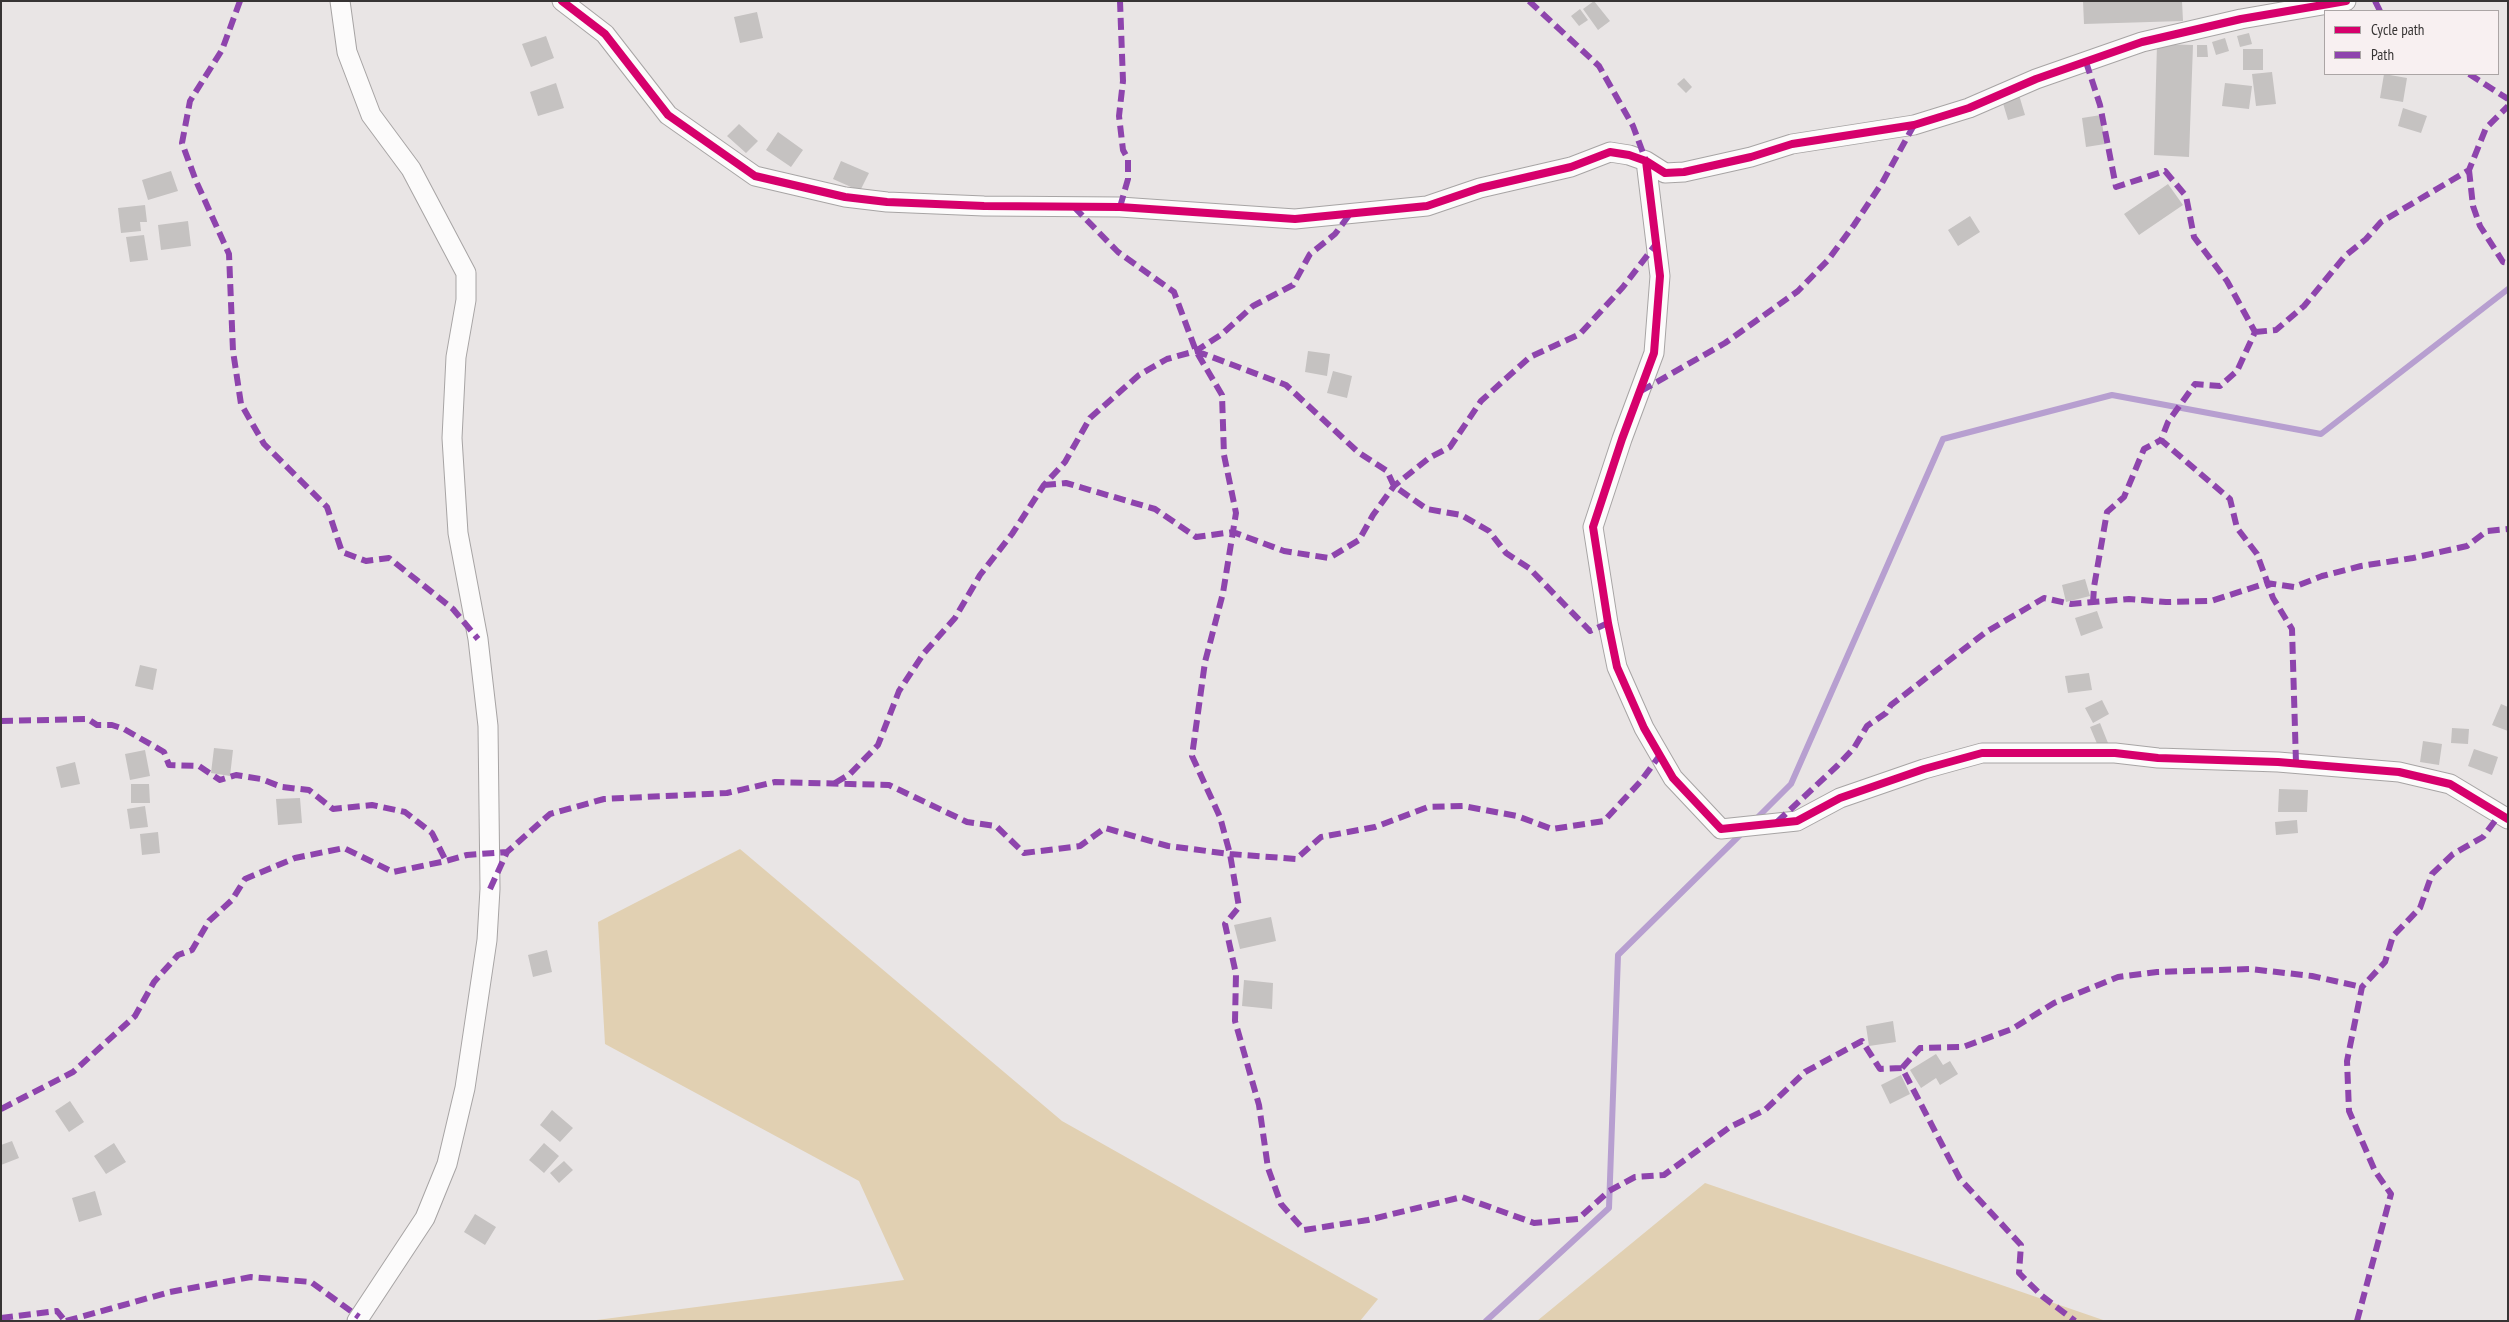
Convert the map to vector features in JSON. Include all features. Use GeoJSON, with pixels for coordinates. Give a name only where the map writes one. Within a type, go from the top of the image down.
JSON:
{"type":"FeatureCollection","features":[{"type":"Feature","properties":{"kind":"street"},"geometry":{"type":"LineString","coordinates":[[340,1],[347,52],[371,114],[411,170],[466,273],[466,300],[456,357],[452,438],[458,533],[478,640],[488,726],[490,889],[488,940],[465,1088],[447,1164],[425,1218],[357,1321]]}},
{"type":"Feature","properties":{"kind":"street"},"geometry":{"type":"LineString","coordinates":[[562,1],[605,34],[668,115],[756,176],[798,184],[845,197],[887,202],[1120,207],[1295,219],[1427,206],[1480,188],[1571,167],[1610,152],[1629,155],[1646,161],[1665,173],[1684,172],[1751,157],[1792,144],[1914,126],[1969,108],[2036,79],[2142,42],[2241,19],[2346,1]]}},
{"type":"Feature","properties":{"kind":"street"},"geometry":{"type":"LineString","coordinates":[[1646,161],[1660,276],[1654,353],[1622,439],[1593,527],[1617,667],[1644,728],[1673,778],[1721,829],[1797,821],[1840,798],[1924,769],[1982,753],[2115,753],[2158,758],[2278,762],[2400,772],[2450,784],[2508,820]]}},
{"type":"Feature","properties":{"kind":"shaded area"},"geometry":{"type":"Polygon","coordinates":[[[740,849],[1062,1121],[1378,1299],[1360,1321],[589,1321],[904,1280],[859,1181],[605,1044],[598,922],[740,849]]]}},
{"type":"Feature","properties":{"kind":"shaded area"},"geometry":{"type":"Polygon","coordinates":[[[1705,1183],[2106,1321],[1537,1321],[1705,1183]]]}},
{"type":"Feature","properties":{"kind":"building"},"geometry":{"type":"Polygon","coordinates":[[[1594,1],[1610,21],[1598,30],[1583,9],[1594,1]]]}},
{"type":"Feature","properties":{"kind":"building"},"geometry":{"type":"Polygon","coordinates":[[[2083,1],[2182,1],[2183,21],[2084,24],[2083,1]]]}},
{"type":"Feature","properties":{"kind":"building"},"geometry":{"type":"Polygon","coordinates":[[[1580,9],[1588,20],[1579,26],[1571,16],[1580,9]]]}},
{"type":"Feature","properties":{"kind":"building"},"geometry":{"type":"Polygon","coordinates":[[[757,12],[763,38],[740,43],[734,17],[757,12]]]}},
{"type":"Feature","properties":{"kind":"building"},"geometry":{"type":"Polygon","coordinates":[[[2249,33],[2252,44],[2240,47],[2237,36],[2249,33]]]}},
{"type":"Feature","properties":{"kind":"building"},"geometry":{"type":"Polygon","coordinates":[[[546,36],[554,58],[531,67],[522,44],[546,36]]]}},
{"type":"Feature","properties":{"kind":"building"},"geometry":{"type":"Polygon","coordinates":[[[2225,38],[2229,51],[2216,55],[2212,42],[2225,38]]]}},
{"type":"Feature","properties":{"kind":"building"},"geometry":{"type":"Polygon","coordinates":[[[2157,44],[2193,45],[2189,157],[2154,155],[2157,44]]]}},
{"type":"Feature","properties":{"kind":"building"},"geometry":{"type":"Polygon","coordinates":[[[2197,45],[2207,45],[2208,57],[2197,57],[2197,45]]]}},
{"type":"Feature","properties":{"kind":"building"},"geometry":{"type":"Polygon","coordinates":[[[2243,49],[2263,49],[2263,70],[2243,70],[2243,49]]]}},
{"type":"Feature","properties":{"kind":"building"},"geometry":{"type":"Polygon","coordinates":[[[2272,72],[2276,104],[2256,106],[2252,74],[2272,72]]]}},
{"type":"Feature","properties":{"kind":"building"},"geometry":{"type":"Polygon","coordinates":[[[2384,75],[2407,78],[2403,102],[2380,98],[2384,75]]]}},
{"type":"Feature","properties":{"kind":"building"},"geometry":{"type":"Polygon","coordinates":[[[1684,78],[1692,87],[1686,93],[1677,84],[1684,78]]]}},
{"type":"Feature","properties":{"kind":"building"},"geometry":{"type":"Polygon","coordinates":[[[556,83],[564,108],[538,116],[530,92],[556,83]]]}},
{"type":"Feature","properties":{"kind":"building"},"geometry":{"type":"Polygon","coordinates":[[[2225,83],[2252,86],[2249,109],[2222,106],[2225,83]]]}},
{"type":"Feature","properties":{"kind":"building"},"geometry":{"type":"Polygon","coordinates":[[[2019,95],[2025,115],[2008,120],[2002,100],[2019,95]]]}},
{"type":"Feature","properties":{"kind":"building"},"geometry":{"type":"Polygon","coordinates":[[[2403,108],[2427,116],[2421,133],[2398,126],[2403,108]]]}},
{"type":"Feature","properties":{"kind":"building"},"geometry":{"type":"Polygon","coordinates":[[[2101,115],[2105,144],[2086,147],[2082,118],[2101,115]]]}},
{"type":"Feature","properties":{"kind":"building"},"geometry":{"type":"Polygon","coordinates":[[[739,124],[758,141],[746,153],[727,136],[739,124]]]}},
{"type":"Feature","properties":{"kind":"building"},"geometry":{"type":"Polygon","coordinates":[[[778,132],[803,150],[791,167],[766,150],[778,132]]]}},
{"type":"Feature","properties":{"kind":"building"},"geometry":{"type":"Polygon","coordinates":[[[841,161],[869,173],[860,191],[833,179],[841,161]]]}},
{"type":"Feature","properties":{"kind":"building"},"geometry":{"type":"Polygon","coordinates":[[[171,171],[178,191],[148,200],[142,180],[171,171]]]}},
{"type":"Feature","properties":{"kind":"building"},"geometry":{"type":"Polygon","coordinates":[[[2168,184],[2183,205],[2139,235],[2124,214],[2168,184]]]}},
{"type":"Feature","properties":{"kind":"building"},"geometry":{"type":"Polygon","coordinates":[[[145,205],[147,222],[140,222],[141,231],[121,233],[118,208],[145,205]]]}},
{"type":"Feature","properties":{"kind":"building"},"geometry":{"type":"Polygon","coordinates":[[[1970,216],[1980,232],[1958,246],[1948,230],[1970,216]]]}},
{"type":"Feature","properties":{"kind":"building"},"geometry":{"type":"Polygon","coordinates":[[[188,221],[191,246],[161,250],[158,225],[188,221]]]}},
{"type":"Feature","properties":{"kind":"building"},"geometry":{"type":"Polygon","coordinates":[[[144,235],[148,260],[130,262],[126,237],[144,235]]]}},
{"type":"Feature","properties":{"kind":"building"},"geometry":{"type":"Polygon","coordinates":[[[1308,351],[1330,354],[1327,376],[1305,372],[1308,351]]]}},
{"type":"Feature","properties":{"kind":"building"},"geometry":{"type":"Polygon","coordinates":[[[1333,371],[1352,376],[1347,398],[1327,393],[1333,371]]]}},
{"type":"Feature","properties":{"kind":"building"},"geometry":{"type":"Polygon","coordinates":[[[2085,579],[2090,596],[2066,602],[2062,585],[2085,579]]]}},
{"type":"Feature","properties":{"kind":"building"},"geometry":{"type":"Polygon","coordinates":[[[2097,611],[2103,628],[2081,636],[2075,618],[2097,611]]]}},
{"type":"Feature","properties":{"kind":"building"},"geometry":{"type":"Polygon","coordinates":[[[140,665],[157,669],[153,690],[135,686],[140,665]]]}},
{"type":"Feature","properties":{"kind":"building"},"geometry":{"type":"Polygon","coordinates":[[[2089,673],[2092,690],[2068,693],[2065,676],[2089,673]]]}},
{"type":"Feature","properties":{"kind":"building"},"geometry":{"type":"Polygon","coordinates":[[[2102,700],[2109,714],[2093,723],[2085,708],[2102,700]]]}},
{"type":"Feature","properties":{"kind":"building"},"geometry":{"type":"Polygon","coordinates":[[[2501,704],[2508,707],[2508,731],[2492,725],[2501,704]]]}},
{"type":"Feature","properties":{"kind":"building"},"geometry":{"type":"Polygon","coordinates":[[[2100,723],[2108,743],[2098,746],[2090,727],[2100,723]]]}},
{"type":"Feature","properties":{"kind":"building"},"geometry":{"type":"Polygon","coordinates":[[[2452,728],[2469,729],[2468,744],[2451,743],[2452,728]]]}},
{"type":"Feature","properties":{"kind":"building"},"geometry":{"type":"Polygon","coordinates":[[[2423,741],[2442,744],[2439,765],[2420,762],[2423,741]]]}},
{"type":"Feature","properties":{"kind":"building"},"geometry":{"type":"Polygon","coordinates":[[[214,748],[233,750],[230,776],[211,773],[214,748]]]}},
{"type":"Feature","properties":{"kind":"building"},"geometry":{"type":"Polygon","coordinates":[[[2474,749],[2498,757],[2492,775],[2468,766],[2474,749]]]}},
{"type":"Feature","properties":{"kind":"building"},"geometry":{"type":"Polygon","coordinates":[[[145,750],[150,776],[130,780],[125,754],[145,750]]]}},
{"type":"Feature","properties":{"kind":"building"},"geometry":{"type":"Polygon","coordinates":[[[75,762],[80,784],[61,788],[56,767],[75,762]]]}},
{"type":"Feature","properties":{"kind":"building"},"geometry":{"type":"Polygon","coordinates":[[[131,784],[149,784],[150,803],[131,803],[131,784]]]}},
{"type":"Feature","properties":{"kind":"building"},"geometry":{"type":"Polygon","coordinates":[[[2279,789],[2308,790],[2307,812],[2278,812],[2279,789]]]}},
{"type":"Feature","properties":{"kind":"building"},"geometry":{"type":"Polygon","coordinates":[[[300,798],[302,823],[278,825],[276,799],[300,798]]]}},
{"type":"Feature","properties":{"kind":"building"},"geometry":{"type":"Polygon","coordinates":[[[145,806],[148,827],[130,829],[127,809],[145,806]]]}},
{"type":"Feature","properties":{"kind":"building"},"geometry":{"type":"Polygon","coordinates":[[[2297,820],[2298,833],[2276,835],[2275,822],[2297,820]]]}},
{"type":"Feature","properties":{"kind":"building"},"geometry":{"type":"Polygon","coordinates":[[[158,832],[160,853],[142,855],[140,834],[158,832]]]}},
{"type":"Feature","properties":{"kind":"building"},"geometry":{"type":"Polygon","coordinates":[[[1271,917],[1276,941],[1240,949],[1234,925],[1271,917]]]}},
{"type":"Feature","properties":{"kind":"building"},"geometry":{"type":"Polygon","coordinates":[[[547,950],[552,972],[533,977],[528,955],[547,950]]]}},
{"type":"Feature","properties":{"kind":"building"},"geometry":{"type":"Polygon","coordinates":[[[1244,980],[1273,983],[1272,1009],[1242,1006],[1244,980]]]}},
{"type":"Feature","properties":{"kind":"building"},"geometry":{"type":"Polygon","coordinates":[[[1893,1021],[1896,1042],[1869,1046],[1866,1026],[1893,1021]]]}},
{"type":"Feature","properties":{"kind":"building"},"geometry":{"type":"Polygon","coordinates":[[[1936,1054],[1943,1065],[1950,1061],[1958,1074],[1940,1085],[1936,1078],[1921,1088],[1910,1070],[1936,1054]]]}},
{"type":"Feature","properties":{"kind":"building"},"geometry":{"type":"Polygon","coordinates":[[[1901,1075],[1910,1094],[1890,1104],[1881,1085],[1901,1075]]]}},
{"type":"Feature","properties":{"kind":"building"},"geometry":{"type":"Polygon","coordinates":[[[70,1101],[84,1122],[69,1132],[55,1111],[70,1101]]]}},
{"type":"Feature","properties":{"kind":"building"},"geometry":{"type":"Polygon","coordinates":[[[552,1110],[573,1128],[560,1142],[540,1125],[552,1110]]]}},
{"type":"Feature","properties":{"kind":"building"},"geometry":{"type":"Polygon","coordinates":[[[12,1141],[19,1158],[1,1165],[1,1145],[12,1141]]]}},
{"type":"Feature","properties":{"kind":"building"},"geometry":{"type":"Polygon","coordinates":[[[114,1143],[126,1162],[106,1174],[94,1156],[114,1143]]]}},
{"type":"Feature","properties":{"kind":"building"},"geometry":{"type":"Polygon","coordinates":[[[544,1143],[559,1156],[544,1173],[529,1160],[544,1143]]]}},
{"type":"Feature","properties":{"kind":"building"},"geometry":{"type":"Polygon","coordinates":[[[564,1161],[573,1170],[559,1183],[550,1173],[564,1161]]]}},
{"type":"Feature","properties":{"kind":"building"},"geometry":{"type":"Polygon","coordinates":[[[95,1191],[102,1215],[79,1222],[72,1198],[95,1191]]]}},
{"type":"Feature","properties":{"kind":"building"},"geometry":{"type":"Polygon","coordinates":[[[475,1214],[496,1227],[485,1245],[464,1232],[475,1214]]]}},
{"type":"Feature","properties":{"kind":"waterway"},"geometry":{"type":"LineString","coordinates":[[1754,821],[1791,784],[1943,439],[2112,395],[2321,434],[2508,289]]}},
{"type":"Feature","properties":{"kind":"waterway"},"geometry":{"type":"LineString","coordinates":[[1486,1321],[1609,1208],[1618,955],[1743,832]]}},
{"type":"Feature","properties":{"kind":"marked path"},"geometry":{"type":"LineString","coordinates":[[240,1],[222,50],[190,101],[182,143],[196,181],[229,254],[233,351],[241,404],[264,444],[327,507],[342,552],[366,561],[389,558],[453,609],[478,639]]}},
{"type":"Feature","properties":{"kind":"marked path"},"geometry":{"type":"LineString","coordinates":[[1120,1],[1123,81],[1119,116],[1123,150],[1128,159],[1128,179],[1120,207]]}},
{"type":"Feature","properties":{"kind":"marked path"},"geometry":{"type":"LineString","coordinates":[[1529,1],[1599,66],[1633,126],[1646,161]]}},
{"type":"Feature","properties":{"kind":"marked path"},"geometry":{"type":"LineString","coordinates":[[2375,1],[2380,10]]}},
{"type":"Feature","properties":{"kind":"marked path"},"geometry":{"type":"LineString","coordinates":[[2086,62],[2100,105],[2116,187],[2165,171],[2186,196],[2194,237],[2227,281],[2255,332],[2237,371],[2220,386],[2195,384],[2168,422],[2161,440],[2230,499],[2237,528],[2257,554],[2273,598],[2292,629],[2296,763]]}},
{"type":"Feature","properties":{"kind":"marked path"},"geometry":{"type":"LineString","coordinates":[[2471,75],[2508,99]]}},
{"type":"Feature","properties":{"kind":"marked path"},"geometry":{"type":"LineString","coordinates":[[2255,332],[2276,330],[2304,306],[2345,256],[2366,239],[2381,222],[2469,170],[2486,128],[2508,106]]}},
{"type":"Feature","properties":{"kind":"marked path"},"geometry":{"type":"LineString","coordinates":[[1641,391],[1725,343],[1798,291],[1828,260],[1854,225],[1882,183],[1914,125]]}},
{"type":"Feature","properties":{"kind":"marked path"},"geometry":{"type":"LineString","coordinates":[[2469,170],[2473,206],[2480,226],[2503,262],[2508,263]]}},
{"type":"Feature","properties":{"kind":"marked path"},"geometry":{"type":"LineString","coordinates":[[1074,207],[1118,252],[1174,292],[1196,351],[1222,395],[1224,455],[1236,513],[1223,593],[1205,662],[1192,756],[1220,817],[1230,854],[1239,907],[1225,924],[1236,974],[1235,1021],[1259,1105],[1268,1168],[1281,1204],[1304,1230],[1368,1220],[1462,1197],[1534,1223],[1578,1219],[1609,1191],[1635,1177],[1664,1175],[1730,1127],[1765,1110],[1805,1072],[1862,1041],[1880,1069],[1902,1068],[1960,1179],[2021,1245],[2019,1273],[2042,1296],[2075,1321]]}},
{"type":"Feature","properties":{"kind":"marked path"},"geometry":{"type":"LineString","coordinates":[[835,783],[850,774],[878,745],[899,691],[924,653],[955,618],[980,575],[1012,534],[1044,485],[1065,462],[1090,418],[1139,375],[1167,359],[1196,351],[1222,334],[1253,306],[1293,285],[1310,254],[1335,234],[1350,214]]}},
{"type":"Feature","properties":{"kind":"marked path"},"geometry":{"type":"LineString","coordinates":[[1044,485],[1066,483],[1155,509],[1196,537],[1233,532],[1284,551],[1329,558],[1359,540],[1373,515],[1394,486],[1429,458],[1450,447],[1481,401],[1530,357],[1580,334],[1623,287],[1656,244]]}},
{"type":"Feature","properties":{"kind":"marked path"},"geometry":{"type":"LineString","coordinates":[[1196,351],[1286,385],[1358,452],[1387,471],[1394,486],[1427,509],[1461,515],[1489,531],[1506,553],[1529,568],[1590,631],[1608,623]]}},
{"type":"Feature","properties":{"kind":"marked path"},"geometry":{"type":"LineString","coordinates":[[2093,603],[2107,512],[2124,497],[2144,449],[2161,440]]}},
{"type":"Feature","properties":{"kind":"marked path"},"geometry":{"type":"LineString","coordinates":[[1777,822],[1837,766],[1854,748],[1867,726],[1886,713],[1891,705],[1986,632],[2044,598],[2071,604],[2129,599],[2166,602],[2211,601],[2267,583],[2294,587],[2322,576],[2361,566],[2413,558],[2467,546],[2487,531],[2508,529]]}},
{"type":"Feature","properties":{"kind":"marked path"},"geometry":{"type":"LineString","coordinates":[[1,721],[88,719],[97,725],[112,725],[124,729],[164,752],[169,765],[199,766],[220,780],[236,775],[261,779],[282,787],[309,790],[333,809],[372,805],[405,812],[432,833],[446,861]]}},
{"type":"Feature","properties":{"kind":"marked path"},"geometry":{"type":"LineString","coordinates":[[490,889],[507,852],[550,814],[604,799],[727,793],[775,782],[889,785],[967,822],[996,826],[1024,853],[1080,846],[1105,828],[1168,846],[1230,854],[1296,859],[1321,837],[1375,827],[1428,807],[1463,806],[1517,816],[1552,829],[1604,821],[1641,781],[1660,755]]}},
{"type":"Feature","properties":{"kind":"marked path"},"geometry":{"type":"LineString","coordinates":[[2357,1321],[2391,1194],[2375,1171],[2349,1111],[2347,1061],[2362,987],[2385,962],[2393,936],[2420,908],[2432,874],[2453,854],[2483,837],[2500,814]]}},
{"type":"Feature","properties":{"kind":"marked path"},"geometry":{"type":"LineString","coordinates":[[1,1109],[73,1072],[135,1016],[154,982],[178,955],[192,950],[209,921],[232,900],[245,879],[295,858],[344,848],[393,872],[467,855],[507,852]]}},
{"type":"Feature","properties":{"kind":"marked path"},"geometry":{"type":"LineString","coordinates":[[1902,1068],[1920,1048],[1963,1047],[2012,1029],[2054,1003],[2118,977],[2157,972],[2250,969],[2312,976],[2362,987]]}},
{"type":"Feature","properties":{"kind":"marked path"},"geometry":{"type":"LineString","coordinates":[[66,1321],[170,1292],[251,1277],[311,1282],[359,1317]]}},
{"type":"Feature","properties":{"kind":"marked path"},"geometry":{"type":"LineString","coordinates":[[1,1318],[57,1311],[65,1321]]}},
{"type":"Feature","properties":{"kind":"cycle path"},"geometry":{"type":"LineString","coordinates":[[562,1],[605,34],[668,115],[755,176],[845,197],[887,202],[984,206],[1120,207],[1295,219],[1427,206],[1480,188],[1571,167],[1610,152],[1629,155],[1646,161],[1665,173],[1684,172],[1751,157],[1792,144],[1914,125],[1969,108],[2036,79],[2142,42],[2241,19],[2346,1]]}},
{"type":"Feature","properties":{"kind":"cycle path"},"geometry":{"type":"LineString","coordinates":[[1646,161],[1660,276],[1654,353],[1622,439],[1593,527],[1617,667],[1644,728],[1673,778],[1721,829],[1797,821],[1840,798],[1924,769],[1982,753],[2115,753],[2158,758],[2278,762],[2399,772],[2450,784],[2508,819]]}}]}
